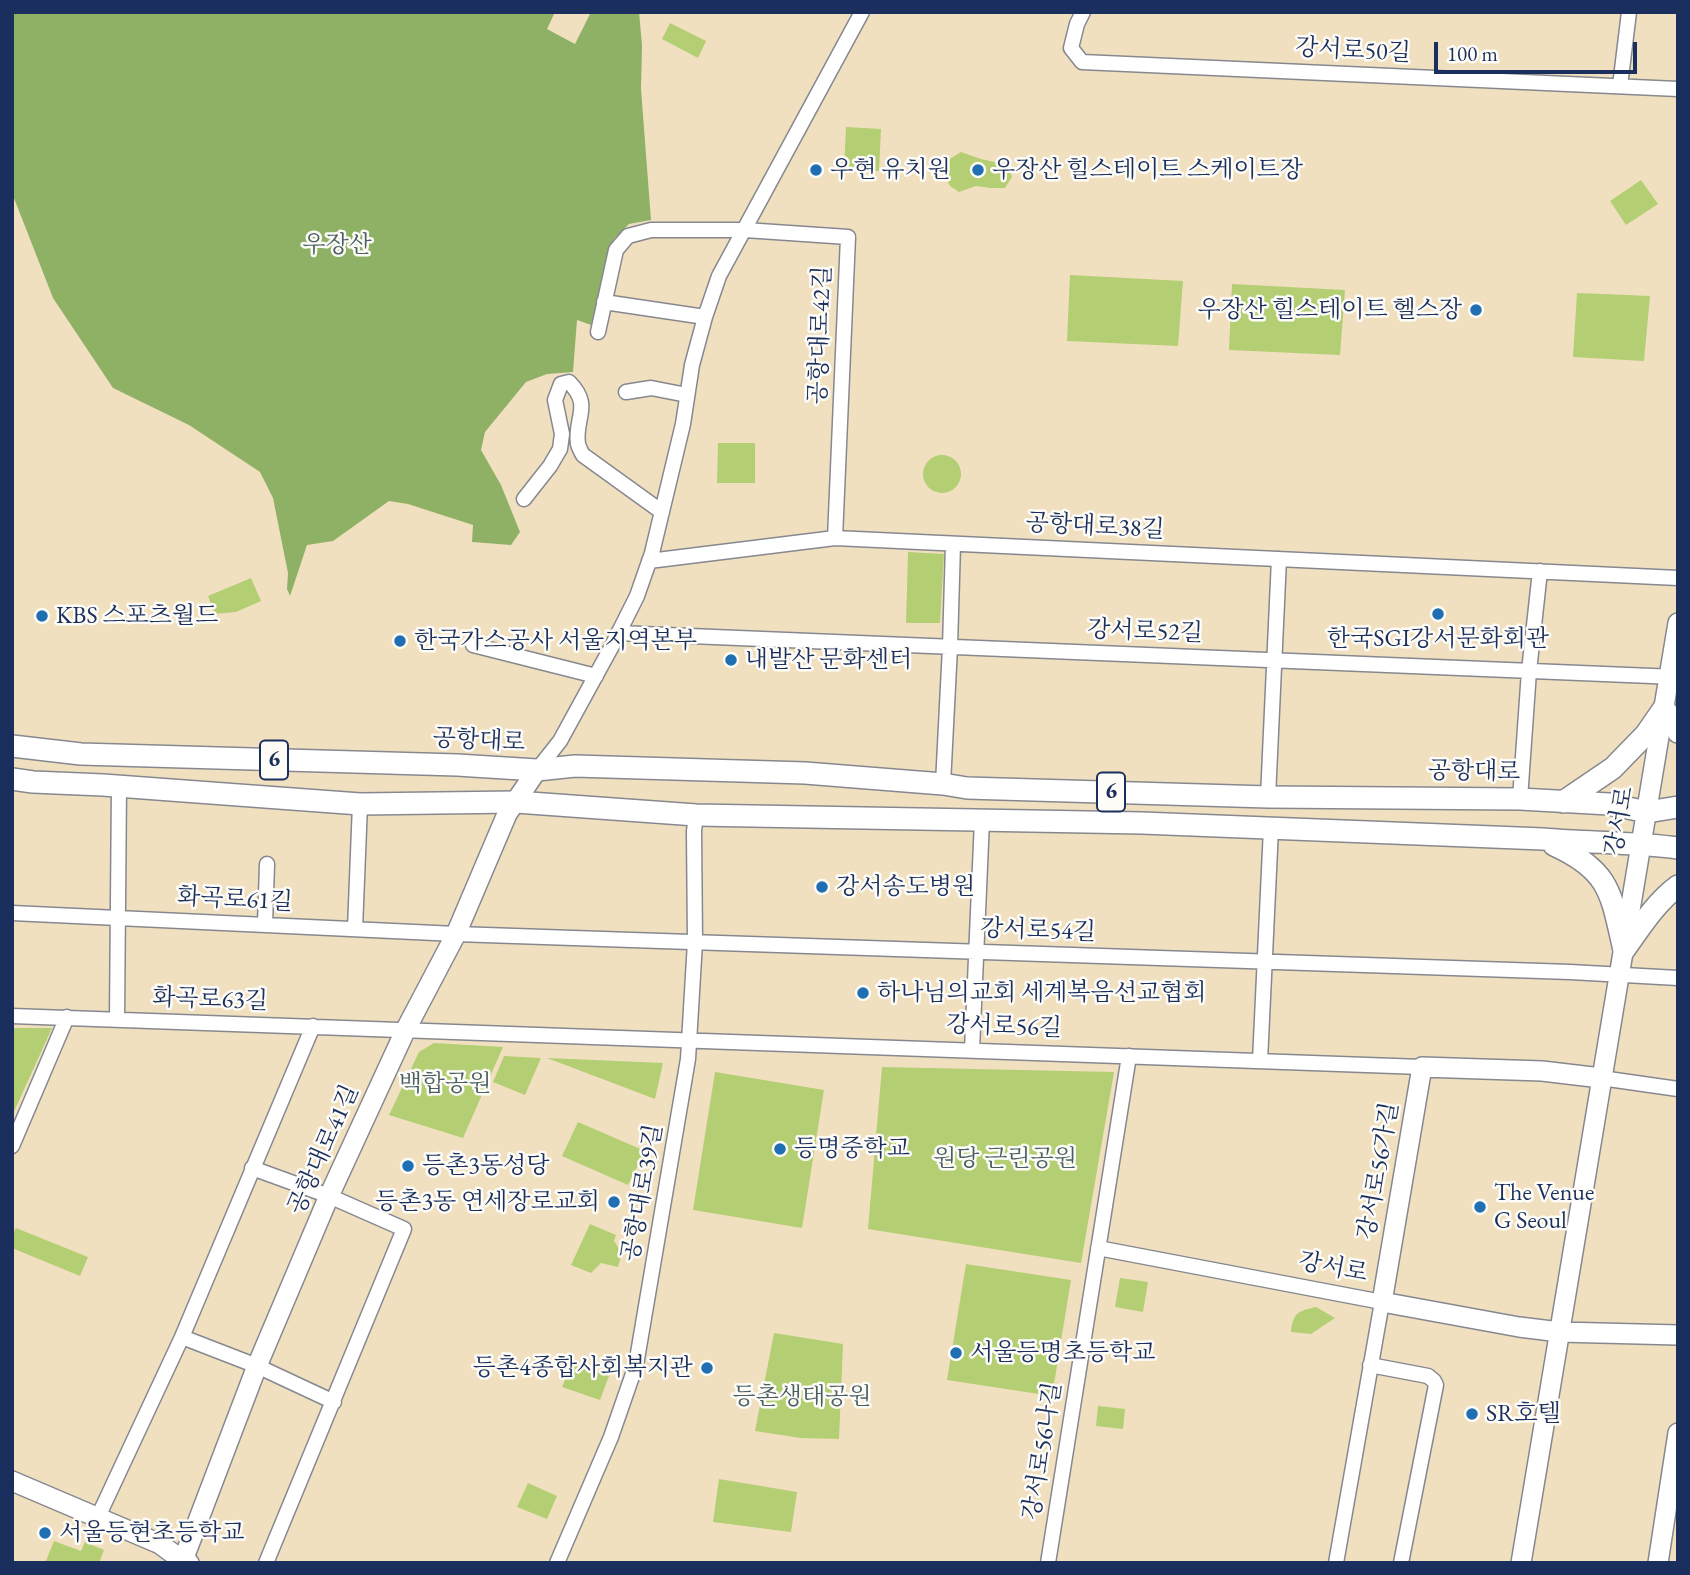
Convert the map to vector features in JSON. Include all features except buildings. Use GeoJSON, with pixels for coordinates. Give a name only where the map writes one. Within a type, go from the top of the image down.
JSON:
{"type":"FeatureCollection","features":[{"type":"Feature","properties":{"kind":"main road"},"geometry":{"type":"LineString","coordinates":[[1563,802],[1613,768],[1646,734],[1664,708],[1678,732]]}},
{"type":"Feature","properties":{"kind":"main road","name":"공항대로"},"geometry":{"type":"LineString","coordinates":[[12,746],[81,754],[457,765],[537,770],[575,766],[791,773],[967,788],[1268,797],[1520,799],[1609,804],[1647,812],[1678,807]]}},
{"type":"Feature","properties":{"kind":"main road","name":"6"},"geometry":{"type":"LineString","coordinates":[[12,779],[360,804],[516,802],[696,815],[1142,823],[1543,839],[1603,844],[1642,843],[1678,848]]}},
{"type":"Feature","properties":{"kind":"main road"},"geometry":{"type":"LineString","coordinates":[[1543,839],[1577,855],[1600,878],[1612,897],[1624,950]]}},
{"type":"Feature","properties":{"kind":"main road"},"geometry":{"type":"LineString","coordinates":[[1624,950],[1650,914],[1668,893],[1678,886]]}},
{"type":"Feature","properties":{"kind":"street"},"geometry":{"type":"LineString","coordinates":[[537,770],[561,741],[637,596],[649,561],[683,424],[692,365],[719,276],[862,12]]}},
{"type":"Feature","properties":{"kind":"street","name":"강서로50길"},"geometry":{"type":"LineString","coordinates":[[1083,12],[1071,48],[1082,62],[1678,89]]}},
{"type":"Feature","properties":{"kind":"street"},"geometry":{"type":"LineString","coordinates":[[1620,86],[1629,12]]}},
{"type":"Feature","properties":{"kind":"street","name":"공항대로42길"},"geometry":{"type":"LineString","coordinates":[[597,332],[616,250],[628,236],[651,230],[745,230],[848,237],[835,538]]}},
{"type":"Feature","properties":{"kind":"street"},"geometry":{"type":"LineString","coordinates":[[604,302],[705,317]]}},
{"type":"Feature","properties":{"kind":"street"},"geometry":{"type":"LineString","coordinates":[[524,499],[551,466],[560,449],[562,434],[555,400],[561,384],[569,382],[579,392],[582,410],[578,444],[583,455],[662,512]]}},
{"type":"Feature","properties":{"kind":"street"},"geometry":{"type":"LineString","coordinates":[[625,392],[651,388],[687,395]]}},
{"type":"Feature","properties":{"kind":"street","name":"공항대로38길"},"geometry":{"type":"LineString","coordinates":[[649,561],[835,538],[1678,578]]}},
{"type":"Feature","properties":{"kind":"street"},"geometry":{"type":"LineString","coordinates":[[943,784],[953,544]]}},
{"type":"Feature","properties":{"kind":"street"},"geometry":{"type":"LineString","coordinates":[[1268,797],[1279,559]]}},
{"type":"Feature","properties":{"kind":"street"},"geometry":{"type":"LineString","coordinates":[[1520,799],[1540,571]]}},
{"type":"Feature","properties":{"kind":"street","name":"강서로"},"geometry":{"type":"LineString","coordinates":[[1521,1563],[1664,708],[1673,677],[1678,623]]}},
{"type":"Feature","properties":{"kind":"street","name":"강서로52길"},"geometry":{"type":"LineString","coordinates":[[618,634],[1673,677]]}},
{"type":"Feature","properties":{"kind":"street"},"geometry":{"type":"LineString","coordinates":[[472,645],[596,676]]}},
{"type":"Feature","properties":{"kind":"street","name":"공항대로41길"},"geometry":{"type":"LineString","coordinates":[[185,1562],[257,1366],[329,1196],[405,1029],[456,934],[507,814],[537,770]]}},
{"type":"Feature","properties":{"kind":"street"},"geometry":{"type":"LineString","coordinates":[[117,1019],[119,786]]}},
{"type":"Feature","properties":{"kind":"street"},"geometry":{"type":"LineString","coordinates":[[355,929],[360,804]]}},
{"type":"Feature","properties":{"kind":"street","name":"공항대로39길"},"geometry":{"type":"LineString","coordinates":[[557,1563],[611,1437],[636,1365],[688,1059],[695,942],[696,815]]}},
{"type":"Feature","properties":{"kind":"street"},"geometry":{"type":"LineString","coordinates":[[972,1050],[982,820]]}},
{"type":"Feature","properties":{"kind":"street"},"geometry":{"type":"LineString","coordinates":[[1260,1061],[1271,828]]}},
{"type":"Feature","properties":{"kind":"street"},"geometry":{"type":"LineString","coordinates":[[265,924],[267,863]]}},
{"type":"Feature","properties":{"kind":"street","name":"화곡로61길"},"geometry":{"type":"LineString","coordinates":[[12,913],[456,934]]}},
{"type":"Feature","properties":{"kind":"street","name":"강서로54길"},"geometry":{"type":"LineString","coordinates":[[456,934],[1619,974]]}},
{"type":"Feature","properties":{"kind":"street"},"geometry":{"type":"LineString","coordinates":[[1619,974],[1678,978]]}},
{"type":"Feature","properties":{"kind":"street","name":"화곡로63길"},"geometry":{"type":"LineString","coordinates":[[12,1016],[405,1029]]}},
{"type":"Feature","properties":{"kind":"street"},"geometry":{"type":"LineString","coordinates":[[12,1146],[67,1017]]}},
{"type":"Feature","properties":{"kind":"street"},"geometry":{"type":"LineString","coordinates":[[98,1517],[182,1337],[313,1026]]}},
{"type":"Feature","properties":{"kind":"street","name":"강서로56길"},"geometry":{"type":"LineString","coordinates":[[405,1029],[1542,1071],[1601,1078]]}},
{"type":"Feature","properties":{"kind":"street","name":"강서로56나길"},"geometry":{"type":"LineString","coordinates":[[1048,1563],[1129,1056]]}},
{"type":"Feature","properties":{"kind":"street","name":"강서로56가길"},"geometry":{"type":"LineString","coordinates":[[1336,1563],[1422,1067]]}},
{"type":"Feature","properties":{"kind":"street"},"geometry":{"type":"LineString","coordinates":[[1601,1078],[1678,1089]]}},
{"type":"Feature","properties":{"kind":"street"},"geometry":{"type":"LineString","coordinates":[[252,1168],[329,1196],[404,1229],[266,1563]]}},
{"type":"Feature","properties":{"kind":"street","name":"강서로"},"geometry":{"type":"LineString","coordinates":[[1098,1248],[1519,1327],[1560,1332]]}},
{"type":"Feature","properties":{"kind":"street"},"geometry":{"type":"LineString","coordinates":[[1560,1332],[1678,1335]]}},
{"type":"Feature","properties":{"kind":"street"},"geometry":{"type":"LineString","coordinates":[[182,1337],[257,1366],[334,1402]]}},
{"type":"Feature","properties":{"kind":"street"},"geometry":{"type":"LineString","coordinates":[[1370,1365],[1428,1376],[1436,1385],[1401,1563]]}},
{"type":"Feature","properties":{"kind":"street"},"geometry":{"type":"LineString","coordinates":[[1658,1563],[1678,1433]]}},
{"type":"Feature","properties":{"kind":"street"},"geometry":{"type":"LineString","coordinates":[[12,1481],[160,1544],[185,1562]]}},
{"type":"Feature","properties":{"kind":"green space","name":"우장산"},"geometry":{"type":"Polygon","coordinates":[[[12,12],[555,12],[547,29],[575,44],[591,12],[639,12],[642,45],[641,89],[651,220],[629,224],[614,239],[594,326],[577,320],[573,372],[547,374],[526,382],[485,432],[481,450],[501,485],[520,532],[511,545],[472,542],[473,525],[408,504],[389,501],[333,541],[307,545],[290,596],[273,498],[260,472],[189,425],[113,388],[53,298],[12,193],[12,12]]]}},
{"type":"Feature","properties":{"kind":"green space"},"geometry":{"type":"Polygon","coordinates":[[[670,23],[706,41],[698,58],[662,39],[670,23]]]}},
{"type":"Feature","properties":{"kind":"green space"},"geometry":{"type":"Polygon","coordinates":[[[846,127],[881,129],[879,171],[844,170],[846,127]]]}},
{"type":"Feature","properties":{"kind":"green space","name":"우장산 힐스테이트 스케이트장"},"geometry":{"type":"Polygon","coordinates":[[[961,152],[1008,165],[1012,177],[1005,188],[976,186],[959,192],[950,186],[944,176],[948,160],[961,152]]]}},
{"type":"Feature","properties":{"kind":"green space"},"geometry":{"type":"Polygon","coordinates":[[[1641,180],[1658,204],[1626,225],[1610,201],[1641,180]]]}},
{"type":"Feature","properties":{"kind":"green space"},"geometry":{"type":"Polygon","coordinates":[[[1070,275],[1183,281],[1178,346],[1067,341],[1070,275]]]}},
{"type":"Feature","properties":{"kind":"green space"},"geometry":{"type":"Polygon","coordinates":[[[1232,284],[1345,290],[1340,355],[1229,350],[1232,284]]]}},
{"type":"Feature","properties":{"kind":"green space"},"geometry":{"type":"Polygon","coordinates":[[[1577,293],[1650,296],[1644,361],[1573,357],[1577,293]]]}},
{"type":"Feature","properties":{"kind":"green space"},"geometry":{"type":"Polygon","coordinates":[[[718,443],[755,443],[755,483],[717,483],[718,443]]]}},
{"type":"Feature","properties":{"kind":"green space"},"geometry":{"type":"Polygon","coordinates":[[[942,455],[956,460],[961,474],[956,488],[942,493],[928,488],[923,474],[928,460],[942,455]]]}},
{"type":"Feature","properties":{"kind":"green space"},"geometry":{"type":"Polygon","coordinates":[[[908,552],[944,554],[940,623],[906,623],[908,552]]]}},
{"type":"Feature","properties":{"kind":"green space"},"geometry":{"type":"Polygon","coordinates":[[[251,578],[261,601],[236,612],[215,614],[208,596],[251,578]]]}},
{"type":"Feature","properties":{"kind":"green space"},"geometry":{"type":"Polygon","coordinates":[[[12,1028],[52,1028],[12,1116],[12,1028]]]}},
{"type":"Feature","properties":{"kind":"green space","name":"백합공원"},"geometry":{"type":"Polygon","coordinates":[[[434,1043],[503,1047],[463,1138],[389,1115],[419,1052],[434,1043]]]}},
{"type":"Feature","properties":{"kind":"green space"},"geometry":{"type":"Polygon","coordinates":[[[504,1056],[541,1058],[525,1095],[493,1082],[504,1056]]]}},
{"type":"Feature","properties":{"kind":"green space"},"geometry":{"type":"Polygon","coordinates":[[[547,1058],[663,1063],[655,1099],[547,1058]]]}},
{"type":"Feature","properties":{"kind":"green space","name":"원당 근린공원"},"geometry":{"type":"Polygon","coordinates":[[[882,1067],[1114,1072],[1081,1263],[868,1229],[882,1067]]]}},
{"type":"Feature","properties":{"kind":"green space"},"geometry":{"type":"Polygon","coordinates":[[[715,1072],[824,1090],[802,1228],[693,1210],[715,1072]]]}},
{"type":"Feature","properties":{"kind":"green space"},"geometry":{"type":"Polygon","coordinates":[[[578,1122],[645,1151],[628,1185],[562,1156],[578,1122]]]}},
{"type":"Feature","properties":{"kind":"green space"},"geometry":{"type":"Polygon","coordinates":[[[590,1224],[616,1235],[614,1241],[622,1253],[618,1267],[601,1263],[591,1273],[571,1265],[590,1224]]]}},
{"type":"Feature","properties":{"kind":"green space"},"geometry":{"type":"Polygon","coordinates":[[[16,1228],[88,1257],[80,1276],[12,1248],[12,1236],[16,1228]]]}},
{"type":"Feature","properties":{"kind":"green space"},"geometry":{"type":"Polygon","coordinates":[[[966,1264],[1071,1280],[1052,1396],[947,1380],[966,1264]]]}},
{"type":"Feature","properties":{"kind":"green space"},"geometry":{"type":"Polygon","coordinates":[[[1120,1278],[1148,1282],[1143,1312],[1115,1307],[1120,1278]]]}},
{"type":"Feature","properties":{"kind":"green space"},"geometry":{"type":"Polygon","coordinates":[[[1316,1307],[1335,1318],[1311,1334],[1291,1332],[1295,1316],[1316,1307]]]}},
{"type":"Feature","properties":{"kind":"green space","name":"등촌생태공원"},"geometry":{"type":"Polygon","coordinates":[[[774,1333],[843,1344],[839,1439],[801,1438],[755,1431],[774,1333]]]}},
{"type":"Feature","properties":{"kind":"green space"},"geometry":{"type":"Polygon","coordinates":[[[572,1363],[609,1376],[600,1400],[562,1387],[572,1363]]]}},
{"type":"Feature","properties":{"kind":"green space"},"geometry":{"type":"Polygon","coordinates":[[[1098,1406],[1125,1409],[1123,1429],[1096,1426],[1098,1406]]]}},
{"type":"Feature","properties":{"kind":"green space"},"geometry":{"type":"Polygon","coordinates":[[[719,1479],[797,1492],[791,1532],[713,1522],[719,1479]]]}},
{"type":"Feature","properties":{"kind":"green space"},"geometry":{"type":"Polygon","coordinates":[[[528,1483],[557,1496],[547,1519],[517,1507],[528,1483]]]}},
{"type":"Feature","properties":{"kind":"green space"},"geometry":{"type":"Polygon","coordinates":[[[54,1541],[81,1551],[85,1542],[104,1550],[99,1563],[45,1563],[54,1541]]]}},
{"type":"Feature","properties":{"kind":"place","name":"우현 유치원"},"geometry":{"type":"Point","coordinates":[816,170]}},
{"type":"Feature","properties":{"kind":"place","name":"우장산 힐스테이트 스케이트장"},"geometry":{"type":"Point","coordinates":[978,170]}},
{"type":"Feature","properties":{"kind":"place","name":"우장산 힐스테이트 헬스장"},"geometry":{"type":"Point","coordinates":[1476,310]}},
{"type":"Feature","properties":{"kind":"place","name":"한국SGI강서문화회관"},"geometry":{"type":"Point","coordinates":[1438,614]}},
{"type":"Feature","properties":{"kind":"place","name":"KBS 스포츠월드"},"geometry":{"type":"Point","coordinates":[42,616]}},
{"type":"Feature","properties":{"kind":"place","name":"한국가스공사 서울지역본부"},"geometry":{"type":"Point","coordinates":[400,641]}},
{"type":"Feature","properties":{"kind":"place","name":"내발산 문화센터"},"geometry":{"type":"Point","coordinates":[731,660]}},
{"type":"Feature","properties":{"kind":"place","name":"강서송도병원"},"geometry":{"type":"Point","coordinates":[822,887]}},
{"type":"Feature","properties":{"kind":"place","name":"하나님의교회 세계복음선교협회"},"geometry":{"type":"Point","coordinates":[863,993]}},
{"type":"Feature","properties":{"kind":"place","name":"등명중학교"},"geometry":{"type":"Point","coordinates":[780,1149]}},
{"type":"Feature","properties":{"kind":"place","name":"등촌3동성당"},"geometry":{"type":"Point","coordinates":[408,1166]}},
{"type":"Feature","properties":{"kind":"place","name":"등촌3동 연세장로교회"},"geometry":{"type":"Point","coordinates":[614,1202]}},
{"type":"Feature","properties":{"kind":"place","name":"The Venue G Seoul"},"geometry":{"type":"Point","coordinates":[1480,1207]}},
{"type":"Feature","properties":{"kind":"place","name":"서울등명초등학교"},"geometry":{"type":"Point","coordinates":[956,1353]}},
{"type":"Feature","properties":{"kind":"place","name":"등촌4종합사회복지관"},"geometry":{"type":"Point","coordinates":[707,1368]}},
{"type":"Feature","properties":{"kind":"place","name":"SR호텔"},"geometry":{"type":"Point","coordinates":[1472,1414]}},
{"type":"Feature","properties":{"kind":"place","name":"서울등현초등학교"},"geometry":{"type":"Point","coordinates":[45,1533]}}]}
